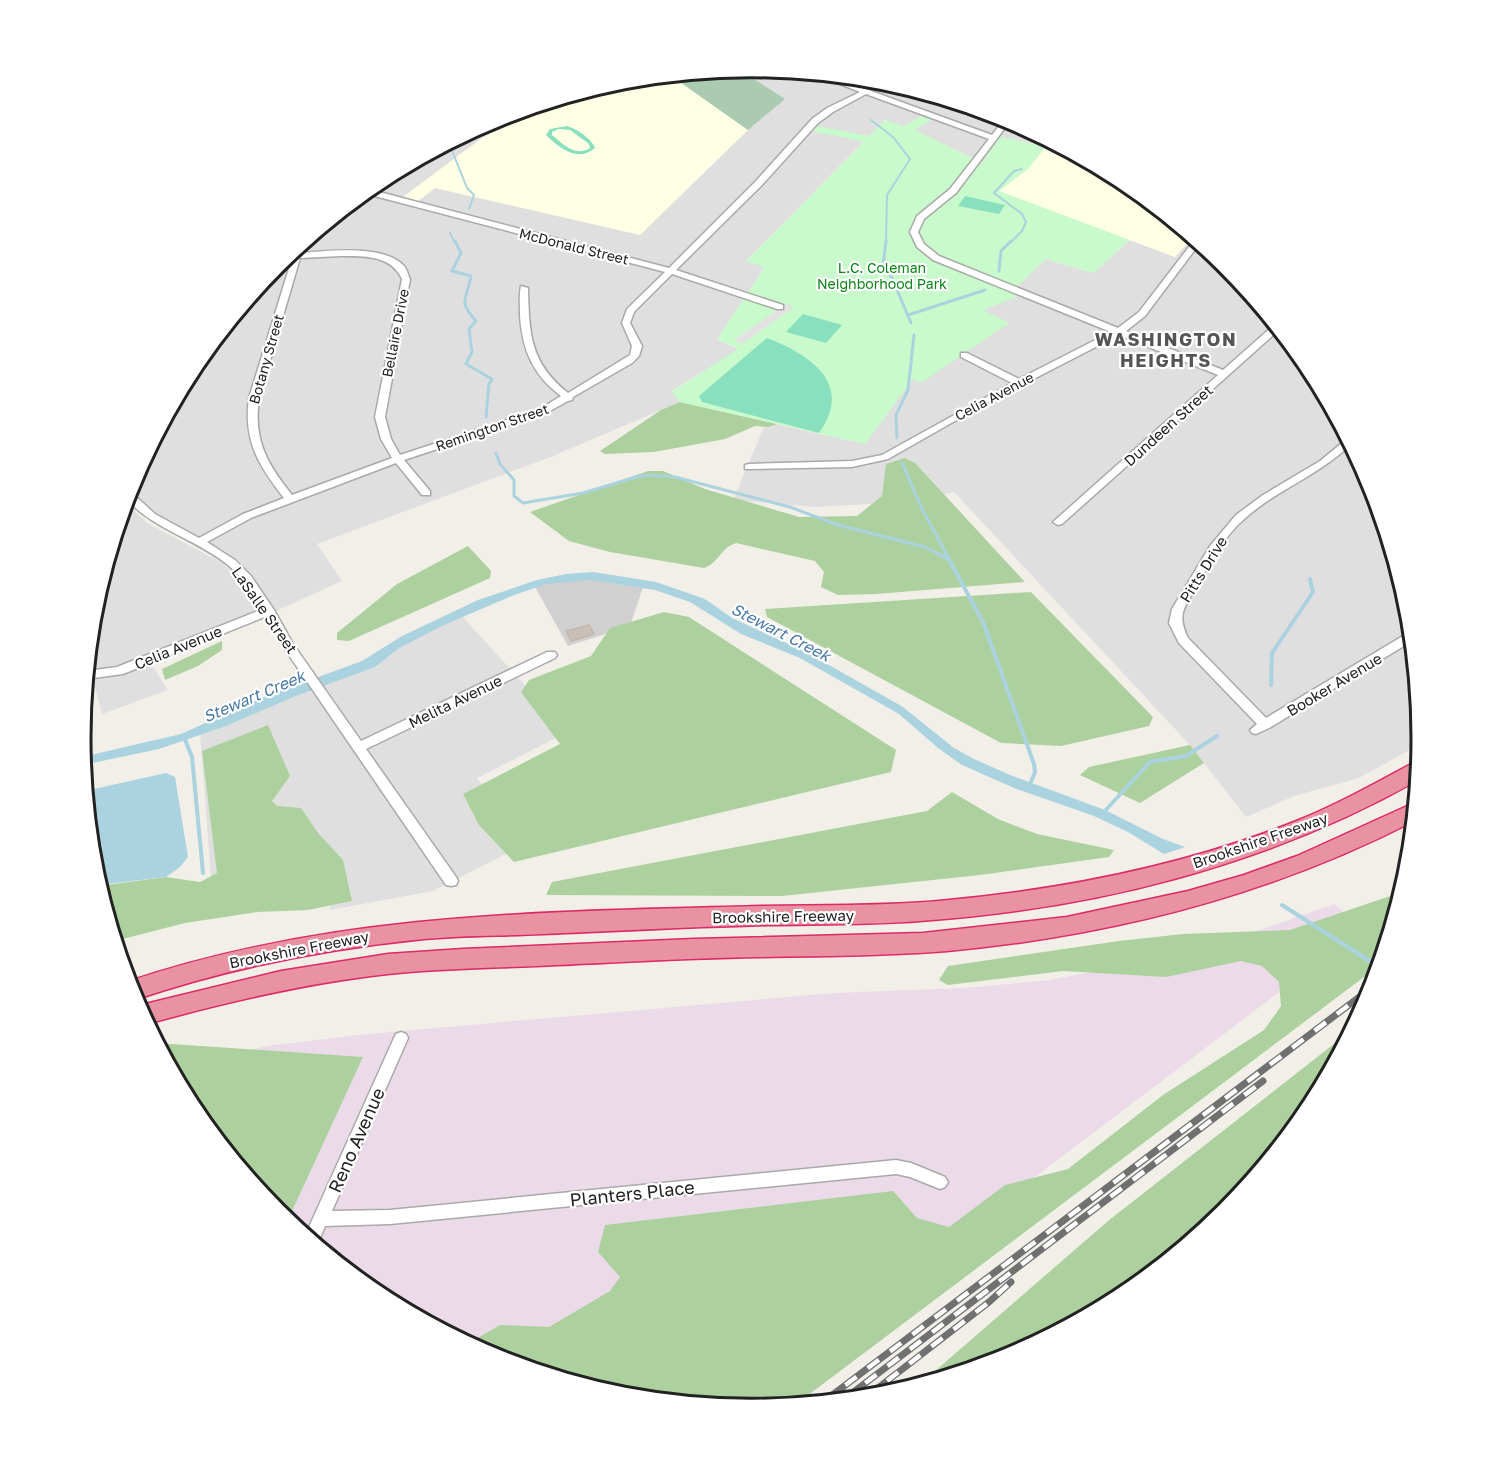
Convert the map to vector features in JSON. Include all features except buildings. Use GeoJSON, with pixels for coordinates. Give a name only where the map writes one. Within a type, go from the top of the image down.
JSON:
{"type":"FeatureCollection","features":[{"type":"Feature","properties":{"kind":"highway","name":"Brookshire Freeway"},"geometry":{"type":"LineString","coordinates":[[140,988],[229,962],[321,942],[375,934],[428,929],[727,917],[876,915],[1007,903],[1071,892],[1182,867],[1248,848],[1342,810],[1410,774]]}},
{"type":"Feature","properties":{"kind":"highway","name":"Brookshire Freeway"},"geometry":{"type":"LineString","coordinates":[[151,1012],[249,987],[321,973],[416,962],[763,947],[880,946],[1018,933],[1148,909],[1232,886],[1324,854],[1407,814]]}},
{"type":"Feature","properties":{"kind":"street"},"geometry":{"type":"LineString","coordinates":[[854,87],[993,138]]}},
{"type":"Feature","properties":{"kind":"street","name":"Remington Street"},"geometry":{"type":"LineString","coordinates":[[198,543],[247,516],[398,459],[523,419],[569,398],[634,356],[637,346],[626,322],[628,314],[758,184],[815,121],[830,110],[866,91]]}},
{"type":"Feature","properties":{"kind":"street"},"geometry":{"type":"LineString","coordinates":[[1002,127],[953,191],[920,218],[914,232],[920,245],[936,258],[1225,374]]}},
{"type":"Feature","properties":{"kind":"street","name":"McDonald Street"},"geometry":{"type":"LineString","coordinates":[[376,195],[672,271],[780,307]]}},
{"type":"Feature","properties":{"kind":"street","name":"Celia Avenue"},"geometry":{"type":"LineString","coordinates":[[749,467],[852,464],[873,461],[893,452],[1120,331],[1142,314],[1192,248]]}},
{"type":"Feature","properties":{"kind":"street","name":"Bellaire Drive"},"geometry":{"type":"LineString","coordinates":[[301,256],[374,255],[394,261],[404,270],[406,279],[380,417],[385,440],[426,493]]}},
{"type":"Feature","properties":{"kind":"street","name":"Botany Street"},"geometry":{"type":"LineString","coordinates":[[290,500],[261,460],[256,448],[251,421],[254,398],[294,262]]}},
{"type":"Feature","properties":{"kind":"street"},"geometry":{"type":"LineString","coordinates":[[524,288],[526,343],[545,380],[569,398]]}},
{"type":"Feature","properties":{"kind":"street","name":"Dundeen Street"},"geometry":{"type":"LineString","coordinates":[[1058,522],[1272,332]]}},
{"type":"Feature","properties":{"kind":"street"},"geometry":{"type":"LineString","coordinates":[[964,355],[1019,383]]}},
{"type":"Feature","properties":{"kind":"street","name":"Pitts Drive"},"geometry":{"type":"LineString","coordinates":[[1260,727],[1183,640],[1175,623],[1178,609],[1226,532],[1241,516],[1315,471],[1343,446]]}},
{"type":"Feature","properties":{"kind":"street","name":"LaSalle Street"},"geometry":{"type":"LineString","coordinates":[[135,501],[152,518],[232,563],[268,612],[288,645],[451,881]]}},
{"type":"Feature","properties":{"kind":"street","name":"Celia Avenue"},"geometry":{"type":"LineString","coordinates":[[94,674],[119,671],[268,612]]}},
{"type":"Feature","properties":{"kind":"street","name":"Booker Avenue"},"geometry":{"type":"LineString","coordinates":[[1260,727],[1404,641]]}},
{"type":"Feature","properties":{"kind":"street","name":"Melita Avenue"},"geometry":{"type":"LineString","coordinates":[[359,747],[552,656]]}},
{"type":"Feature","properties":{"kind":"street","name":"Reno Avenue"},"geometry":{"type":"LineString","coordinates":[[314,1234],[401,1038]]}},
{"type":"Feature","properties":{"kind":"street","name":"Planters Place"},"geometry":{"type":"LineString","coordinates":[[321,1219],[390,1217],[896,1167],[911,1170],[940,1182]]}},
{"type":"Feature","properties":{"kind":"shaded area"},"geometry":{"type":"Polygon","coordinates":[[[752,78],[785,99],[748,130],[680,82],[752,78]]]}},
{"type":"Feature","properties":{"kind":"shaded area"},"geometry":{"type":"Polygon","coordinates":[[[708,79],[794,79],[880,91],[922,101],[1004,128],[1041,145],[1000,137],[983,163],[914,130],[885,120],[747,260],[765,266],[717,340],[739,349],[672,391],[680,402],[553,456],[317,544],[342,581],[276,611],[240,562],[222,549],[175,527],[147,507],[137,496],[159,446],[202,372],[254,303],[284,271],[349,214],[421,166],[498,128],[539,113],[622,91],[708,79]]]}},
{"type":"Feature","properties":{"kind":"shaded area"},"geometry":{"type":"Polygon","coordinates":[[[680,82],[748,130],[640,235],[435,188],[416,203],[400,199],[491,131],[539,113],[622,91],[680,82]]]}},
{"type":"Feature","properties":{"kind":"shaded area"},"geometry":{"type":"Polygon","coordinates":[[[1046,147],[1118,189],[1153,214],[1187,243],[1175,257],[998,191],[1028,169],[1046,147]]]}},
{"type":"Feature","properties":{"kind":"shaded area"},"geometry":{"type":"Polygon","coordinates":[[[1130,240],[1175,257],[1187,243],[1218,271],[1275,336],[1323,408],[1361,486],[1376,526],[1399,610],[1406,652],[1412,749],[1359,778],[1294,796],[1246,817],[1190,745],[954,492],[918,501],[816,507],[733,500],[766,422],[865,444],[913,378],[1009,323],[983,311],[1014,289],[1046,259],[1093,273],[1130,240]]]}},
{"type":"Feature","properties":{"kind":"shaded area"},"geometry":{"type":"Polygon","coordinates":[[[786,304],[794,307],[742,344],[734,340],[786,304]]]}},
{"type":"Feature","properties":{"kind":"shaded area"},"geometry":{"type":"Polygon","coordinates":[[[132,509],[147,523],[224,564],[257,607],[257,611],[147,657],[168,690],[102,714],[93,680],[96,652],[113,568],[132,509]]]}},
{"type":"Feature","properties":{"kind":"shaded area"},"geometry":{"type":"Polygon","coordinates":[[[592,577],[644,584],[630,626],[568,646],[534,585],[592,577]]]}},
{"type":"Feature","properties":{"kind":"shaded area"},"geometry":{"type":"Polygon","coordinates":[[[460,614],[568,732],[477,778],[526,844],[433,891],[330,910],[326,854],[211,878],[200,733],[338,676],[460,614]]]}},
{"type":"Feature","properties":{"kind":"shaded area"},"geometry":{"type":"Polygon","coordinates":[[[1334,904],[1364,928],[801,1354],[648,1390],[580,1376],[498,1349],[421,1311],[384,1288],[316,1235],[254,1174],[227,1141],[179,1068],[267,1046],[367,1034],[834,993],[965,988],[1050,980],[1147,961],[1234,939],[1334,904]]]}},
{"type":"Feature","properties":{"kind":"green space","name":"L.C. Coleman Neighborhood Park"},"geometry":{"type":"Polygon","coordinates":[[[924,115],[934,118],[915,130],[982,163],[1000,137],[1043,146],[1045,147],[1028,169],[999,191],[1130,240],[1093,273],[1046,259],[1015,289],[1024,294],[983,310],[1009,323],[921,383],[913,379],[865,444],[680,402],[672,392],[738,349],[717,339],[765,267],[746,261],[864,142],[812,131],[817,126],[869,136],[885,120],[903,126],[924,115]]]}},
{"type":"Feature","properties":{"kind":"green space"},"geometry":{"type":"Polygon","coordinates":[[[571,127],[587,138],[595,148],[582,154],[569,152],[546,135],[550,129],[571,127]],[[559,129],[552,132],[552,135],[565,146],[575,150],[590,148],[589,144],[570,130],[559,129]]]}},
{"type":"Feature","properties":{"kind":"green space"},"geometry":{"type":"Polygon","coordinates":[[[965,196],[1005,205],[999,214],[958,206],[965,196]]]}},
{"type":"Feature","properties":{"kind":"green space"},"geometry":{"type":"Polygon","coordinates":[[[803,314],[842,325],[826,343],[786,332],[803,314]]]}},
{"type":"Feature","properties":{"kind":"green space"},"geometry":{"type":"Polygon","coordinates":[[[767,338],[799,353],[823,374],[830,386],[832,400],[829,416],[819,433],[702,402],[699,396],[767,338]]]}},
{"type":"Feature","properties":{"kind":"green space"},"geometry":{"type":"Polygon","coordinates":[[[680,402],[777,424],[768,427],[755,426],[725,439],[654,452],[605,454],[600,451],[661,410],[680,402]]]}},
{"type":"Feature","properties":{"kind":"green space"},"geometry":{"type":"Polygon","coordinates":[[[905,458],[915,463],[1025,582],[838,595],[821,587],[824,572],[815,561],[736,543],[704,568],[610,552],[569,541],[530,512],[648,471],[663,471],[705,489],[799,517],[857,516],[882,496],[886,464],[905,458]]]}},
{"type":"Feature","properties":{"kind":"green space"},"geometry":{"type":"Polygon","coordinates":[[[468,546],[491,571],[490,578],[349,641],[337,640],[337,633],[397,584],[468,546]]]}},
{"type":"Feature","properties":{"kind":"green space"},"geometry":{"type":"Polygon","coordinates":[[[1031,592],[1153,717],[1149,726],[1061,746],[1001,743],[767,617],[765,609],[1031,592]]]}},
{"type":"Feature","properties":{"kind":"green space"},"geometry":{"type":"Polygon","coordinates":[[[664,612],[689,617],[896,750],[891,772],[514,862],[479,825],[463,794],[560,744],[521,692],[529,680],[591,656],[610,628],[664,612]]]}},
{"type":"Feature","properties":{"kind":"green space"},"geometry":{"type":"Polygon","coordinates":[[[222,641],[222,650],[198,666],[165,680],[162,669],[222,641]]]}},
{"type":"Feature","properties":{"kind":"green space"},"geometry":{"type":"Polygon","coordinates":[[[268,725],[290,776],[272,801],[277,806],[301,808],[318,833],[343,860],[352,901],[308,910],[257,912],[185,923],[122,939],[107,885],[166,877],[200,882],[217,873],[202,751],[268,725]]]}},
{"type":"Feature","properties":{"kind":"green space"},"geometry":{"type":"Polygon","coordinates":[[[1190,745],[1204,763],[1140,803],[1080,775],[1089,767],[1190,745]]]}},
{"type":"Feature","properties":{"kind":"green space"},"geometry":{"type":"Polygon","coordinates":[[[952,792],[998,819],[1037,834],[1114,850],[1109,857],[980,875],[782,896],[546,895],[552,882],[927,811],[952,792]]]}},
{"type":"Feature","properties":{"kind":"green space"},"geometry":{"type":"Polygon","coordinates":[[[1392,895],[1367,975],[806,1397],[708,1398],[622,1386],[539,1364],[476,1339],[500,1325],[549,1327],[610,1291],[620,1277],[598,1252],[605,1225],[893,1191],[917,1218],[949,1227],[1005,1185],[1068,1169],[1163,1095],[1264,1030],[1281,1006],[1279,982],[1262,966],[1241,961],[1166,977],[1063,971],[948,985],[939,980],[948,966],[1183,934],[1290,930],[1392,895]]]}},
{"type":"Feature","properties":{"kind":"green space"},"geometry":{"type":"Polygon","coordinates":[[[1338,1041],[1300,1105],[1248,1174],[1218,1206],[1153,1263],[1081,1311],[1043,1331],[1004,1349],[933,1373],[1108,1221],[1338,1041]]]}},
{"type":"Feature","properties":{"kind":"green space"},"geometry":{"type":"Polygon","coordinates":[[[166,1044],[363,1057],[291,1213],[254,1174],[227,1141],[179,1069],[166,1044]]]}},
{"type":"Feature","properties":{"kind":"water"},"geometry":{"type":"Polygon","coordinates":[[[593,572],[656,582],[705,599],[732,618],[806,652],[903,707],[954,748],[974,759],[1010,775],[1105,810],[1163,839],[1185,847],[1164,854],[1128,832],[1094,816],[1014,788],[962,765],[938,748],[899,714],[800,658],[741,634],[690,602],[655,590],[592,580],[547,584],[514,595],[444,625],[399,648],[375,667],[293,697],[226,726],[159,749],[92,763],[91,755],[181,734],[261,698],[362,661],[402,636],[478,600],[537,580],[566,574],[593,572]]]}},
{"type":"Feature","properties":{"kind":"water"},"geometry":{"type":"Polygon","coordinates":[[[166,773],[175,777],[188,857],[180,867],[166,877],[107,884],[96,825],[93,789],[166,773]]]}},
{"type":"Feature","properties":{"kind":"waterway"},"geometry":{"type":"LineString","coordinates":[[871,120],[893,137],[910,159],[887,195],[886,243]]}},
{"type":"Feature","properties":{"kind":"waterway"},"geometry":{"type":"LineString","coordinates":[[452,150],[467,188],[474,195],[469,209]]}},
{"type":"Feature","properties":{"kind":"waterway"},"geometry":{"type":"LineString","coordinates":[[1010,243],[1022,231],[1026,222],[1022,214],[994,193],[1014,171],[1022,169]]}},
{"type":"Feature","properties":{"kind":"waterway"},"geometry":{"type":"LineString","coordinates":[[450,233],[455,243]]}},
{"type":"Feature","properties":{"kind":"waterway"},"geometry":{"type":"LineString","coordinates":[[455,241],[461,253],[452,271],[471,276],[465,304],[476,321],[469,329],[472,352],[466,364],[492,379],[489,384],[486,417]]}},
{"type":"Feature","properties":{"kind":"waterway"},"geometry":{"type":"LineString","coordinates":[[886,241],[883,266],[892,278],[911,323]]}},
{"type":"Feature","properties":{"kind":"waterway"},"geometry":{"type":"LineString","coordinates":[[999,271],[1001,251],[1011,241]]}},
{"type":"Feature","properties":{"kind":"waterway"},"geometry":{"type":"LineString","coordinates":[[908,315],[985,290]]}},
{"type":"Feature","properties":{"kind":"waterway"},"geometry":{"type":"LineString","coordinates":[[897,438],[896,415],[908,390],[914,335]]}},
{"type":"Feature","properties":{"kind":"waterway"},"geometry":{"type":"LineString","coordinates":[[496,453],[500,464],[514,480],[514,496],[523,503],[583,493],[636,477],[649,475],[675,477],[790,507],[838,525],[925,547],[941,555]]}},
{"type":"Feature","properties":{"kind":"waterway"},"geometry":{"type":"LineString","coordinates":[[902,463],[922,509],[947,555]]}},
{"type":"Feature","properties":{"kind":"waterway"},"geometry":{"type":"LineString","coordinates":[[938,554],[949,559]]}},
{"type":"Feature","properties":{"kind":"waterway"},"geometry":{"type":"LineString","coordinates":[[946,554],[949,559]]}},
{"type":"Feature","properties":{"kind":"waterway"},"geometry":{"type":"LineString","coordinates":[[949,559],[983,622],[1034,764],[1035,772],[1029,787]]}},
{"type":"Feature","properties":{"kind":"waterway"},"geometry":{"type":"LineString","coordinates":[[1271,685],[1272,653],[1313,592],[1310,579]]}},
{"type":"Feature","properties":{"kind":"waterway"},"geometry":{"type":"LineString","coordinates":[[1103,813],[1150,762],[1186,756],[1217,736]]}},
{"type":"Feature","properties":{"kind":"waterway"},"geometry":{"type":"LineString","coordinates":[[184,737],[192,757],[203,873]]}},
{"type":"Feature","properties":{"kind":"waterway","name":"Stewart Creek"},"geometry":{"type":"LineString","coordinates":[[1282,905],[1365,958]]}},
{"type":"Feature","properties":{"kind":"waterway","name":"Stewart Creek"},"geometry":{"type":"LineString","coordinates":[[1365,958],[1372,962]]}},
{"type":"Feature","properties":{"kind":"railway"},"geometry":{"type":"LineString","coordinates":[[835,1393],[1358,998]]}},
{"type":"Feature","properties":{"kind":"railway"},"geometry":{"type":"LineString","coordinates":[[856,1390],[1263,1081]]}},
{"type":"Feature","properties":{"kind":"railway"},"geometry":{"type":"LineString","coordinates":[[881,1386],[989,1302],[1011,1282]]}},
{"type":"Feature","properties":{"kind":"district","name":"WASHINGTON HEIGHTS"},"geometry":{"type":"Point","coordinates":[1166,349]}}]}
